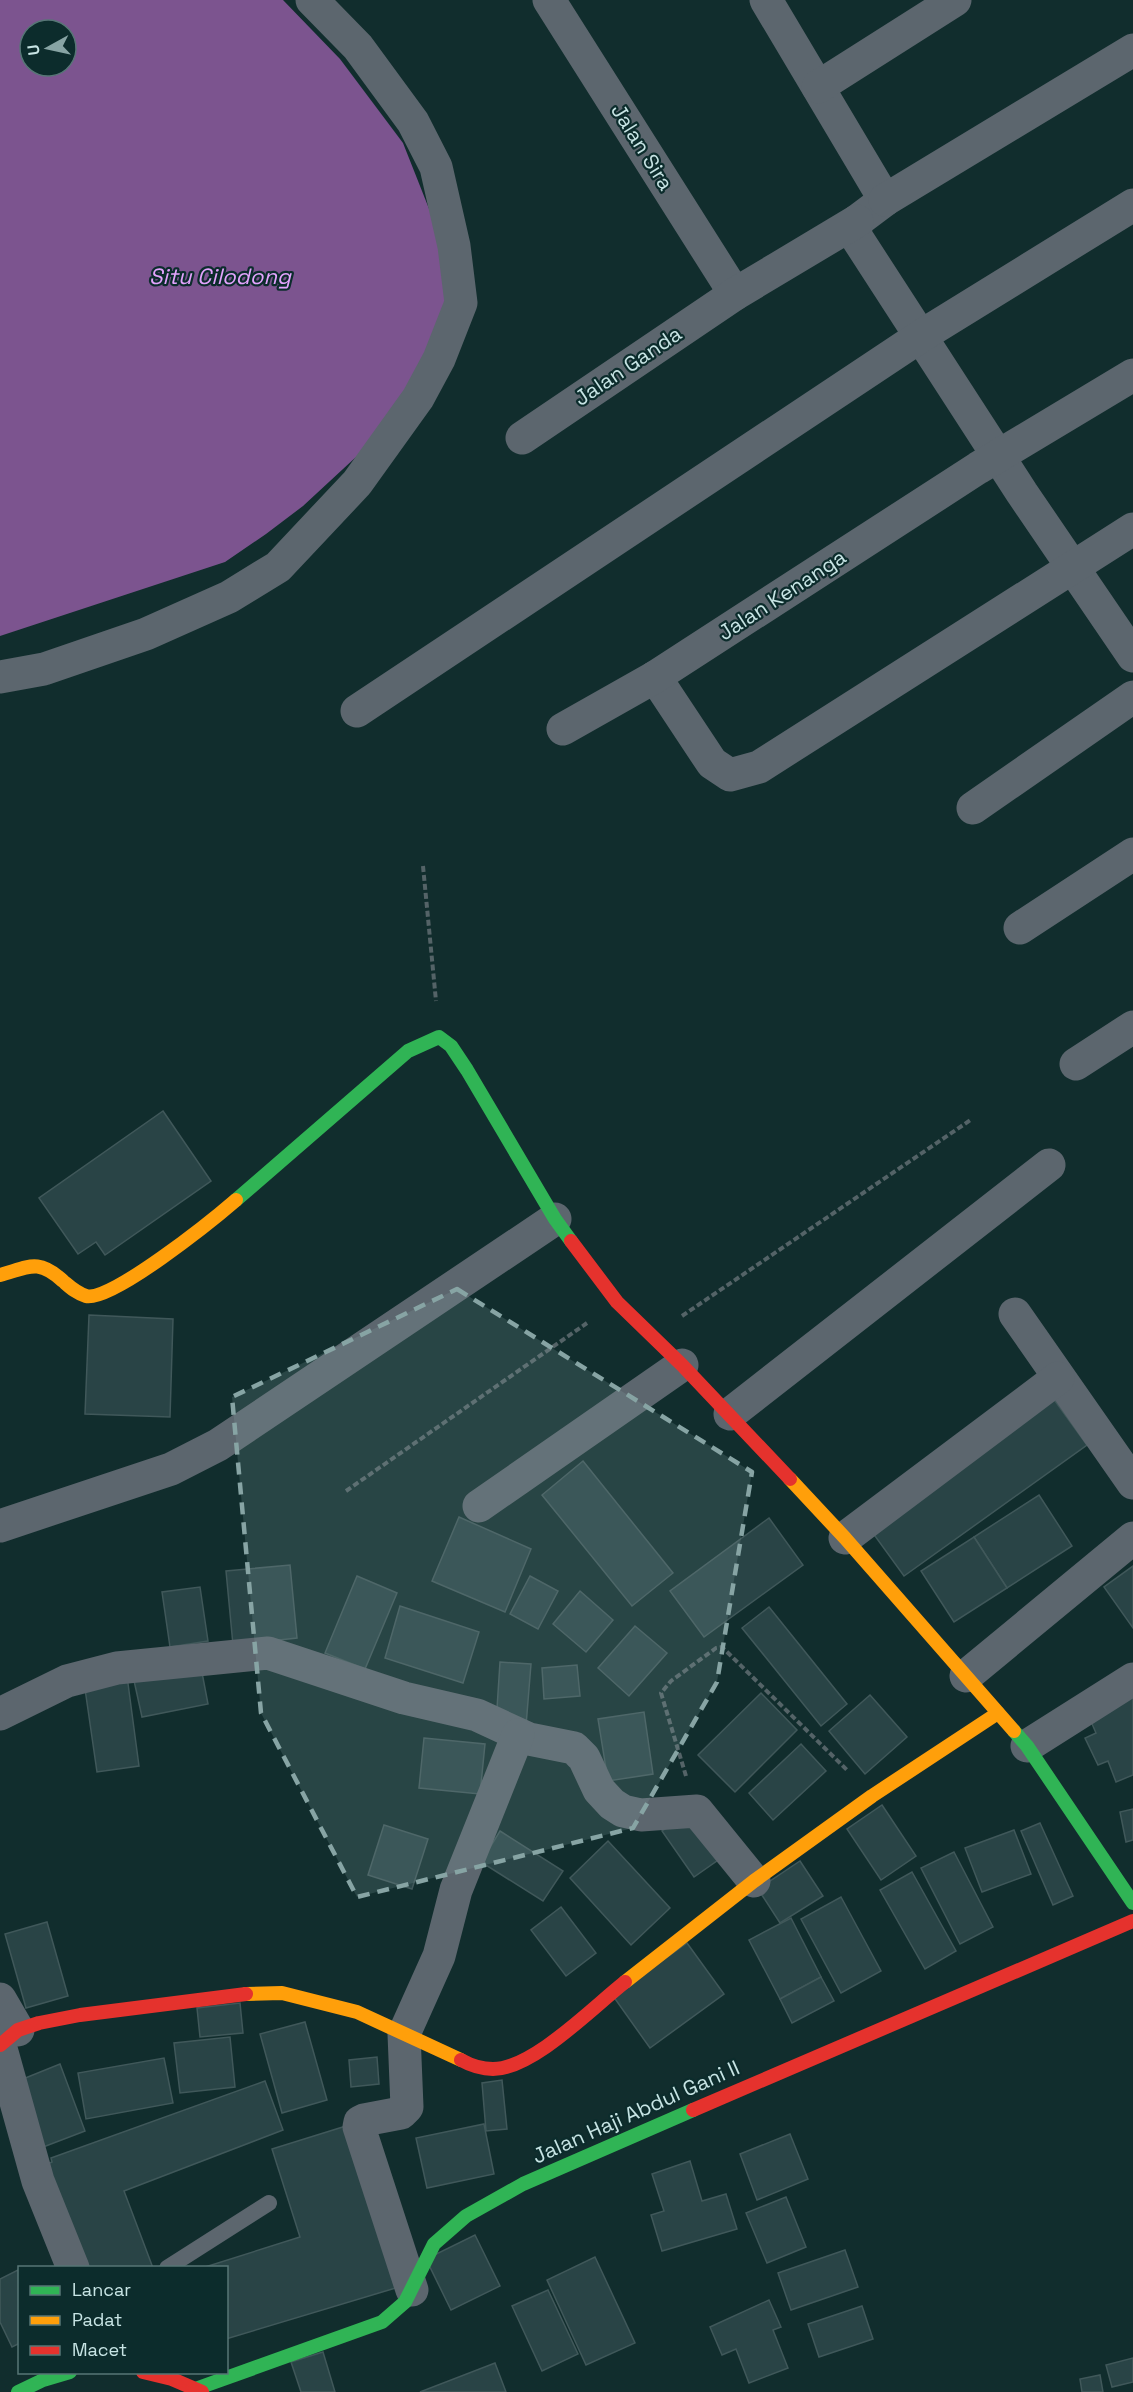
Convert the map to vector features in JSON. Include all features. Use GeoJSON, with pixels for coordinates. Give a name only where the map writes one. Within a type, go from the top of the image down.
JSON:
{"type":"FeatureCollection","features":[{"type":"Feature","properties":{"kind":"street"},"geometry":{"type":"LineString","coordinates":[[0,677],[44,669],[146,634],[229,597],[278,567],[357,483],[418,398],[439,359],[461,303],[454,246],[436,167],[413,122],[358,46],[312,0]]}},
{"type":"Feature","properties":{"kind":"street","name":"Jalan Sira"},"geometry":{"type":"LineString","coordinates":[[549,0],[735,294]]}},
{"type":"Feature","properties":{"kind":"street"},"geometry":{"type":"LineString","coordinates":[[766,0],[885,200]]}},
{"type":"Feature","properties":{"kind":"street"},"geometry":{"type":"LineString","coordinates":[[818,87],[955,0]]}},
{"type":"Feature","properties":{"kind":"street","name":"Jalan Ganda"},"geometry":{"type":"LineString","coordinates":[[522,438],[735,294],[1133,50]]}},
{"type":"Feature","properties":{"kind":"street"},"geometry":{"type":"LineString","coordinates":[[357,711],[921,336],[1133,205]]}},
{"type":"Feature","properties":{"kind":"street"},"geometry":{"type":"LineString","coordinates":[[857,220],[855,235],[1133,656]]}},
{"type":"Feature","properties":{"kind":"street","name":"Jalan Kenanga"},"geometry":{"type":"LineString","coordinates":[[563,729],[655,677],[999,456],[1133,375]]}},
{"type":"Feature","properties":{"kind":"street"},"geometry":{"type":"LineString","coordinates":[[655,677],[712,763],[730,775],[759,767],[1133,530]]}},
{"type":"Feature","properties":{"kind":"street"},"geometry":{"type":"LineString","coordinates":[[973,808],[1133,697]]}},
{"type":"Feature","properties":{"kind":"street"},"geometry":{"type":"LineString","coordinates":[[1020,928],[1133,854]]}},
{"type":"Feature","properties":{"kind":"street"},"geometry":{"type":"LineString","coordinates":[[1076,1064],[1133,1027]]}},
{"type":"Feature","properties":{"kind":"street"},"geometry":{"type":"LineString","coordinates":[[0,1275],[33,1266],[48,1267],[73,1290],[88,1297],[108,1292],[198,1233],[408,1051],[439,1037],[451,1046],[467,1070],[555,1219],[617,1302],[730,1414],[845,1538],[1028,1746],[1133,1903]]}},
{"type":"Feature","properties":{"kind":"street"},"geometry":{"type":"LineString","coordinates":[[730,1414],[1048,1165]]}},
{"type":"Feature","properties":{"kind":"street"},"geometry":{"type":"LineString","coordinates":[[0,1526],[171,1469],[218,1445],[555,1219]]}},
{"type":"Feature","properties":{"kind":"street"},"geometry":{"type":"LineString","coordinates":[[1015,1314],[1133,1483]]}},
{"type":"Feature","properties":{"kind":"street"},"geometry":{"type":"LineString","coordinates":[[479,1506],[682,1365]]}},
{"type":"Feature","properties":{"kind":"street"},"geometry":{"type":"LineString","coordinates":[[845,1538],[1058,1378]]}},
{"type":"Feature","properties":{"kind":"street"},"geometry":{"type":"LineString","coordinates":[[966,1676],[1133,1538]]}},
{"type":"Feature","properties":{"kind":"street"},"geometry":{"type":"LineString","coordinates":[[0,1714],[67,1681],[117,1668],[268,1653],[404,1698],[477,1715],[518,1735],[579,1750],[599,1790],[612,1804],[624,1811],[641,1815],[697,1811],[754,1881]]}},
{"type":"Feature","properties":{"kind":"street"},"geometry":{"type":"LineString","coordinates":[[1028,1746],[1133,1679]]}},
{"type":"Feature","properties":{"kind":"street"},"geometry":{"type":"LineString","coordinates":[[6,2040],[39,2023],[115,2010],[232,1994],[282,1993],[357,2012],[471,2065],[493,2069],[519,2063],[542,2050],[586,2012],[754,1881],[873,1796],[998,1713]]}},
{"type":"Feature","properties":{"kind":"street"},"geometry":{"type":"LineString","coordinates":[[412,2290],[359,2127],[360,2122],[364,2120],[401,2113],[407,2107],[404,2034],[439,1956],[456,1890],[518,1735]]}},
{"type":"Feature","properties":{"kind":"street","name":"Jalan Haji Abdul Gani II"},"geometry":{"type":"LineString","coordinates":[[200,2390],[365,2330],[392,2316],[412,2290],[422,2264],[433,2246],[459,2219],[499,2196],[582,2157],[1133,1922]]}},
{"type":"Feature","properties":{"kind":"street"},"geometry":{"type":"LineString","coordinates":[[0,1999],[6,2040],[38,2181],[72,2266]]}},
{"type":"Feature","properties":{"kind":"street"},"geometry":{"type":"LineString","coordinates":[[18,2392],[43,2380],[66,2374]]}},
{"type":"Feature","properties":{"kind":"street"},"geometry":{"type":"LineString","coordinates":[[148,2374],[172,2379],[200,2390]]}},
{"type":"Feature","properties":{"kind":"lane"},"geometry":{"type":"LineString","coordinates":[[169,2266],[269,2203]]}},
{"type":"Feature","properties":{"kind":"path"},"geometry":{"type":"LineString","coordinates":[[423,866],[439,1037]]}},
{"type":"Feature","properties":{"kind":"path"},"geometry":{"type":"LineString","coordinates":[[651,1337],[972,1119]]}},
{"type":"Feature","properties":{"kind":"path"},"geometry":{"type":"LineString","coordinates":[[346,1491],[617,1302]]}},
{"type":"Feature","properties":{"kind":"path"},"geometry":{"type":"LineString","coordinates":[[697,1811],[661,1692],[671,1681],[716,1648],[722,1647],[873,1796]]}},
{"type":"Feature","properties":{"kind":"highlighted area"},"geometry":{"type":"Polygon","coordinates":[[[457,1289],[752,1472],[717,1682],[633,1828],[357,1897],[261,1713],[232,1397],[457,1289]]]}},
{"type":"Feature","properties":{"kind":"water","name":"Situ Cilodong"},"geometry":{"type":"Polygon","coordinates":[[[0,0],[283,0],[340,59],[403,143],[439,234],[449,308],[383,432],[303,506],[225,562],[0,636],[0,0]]]}},
{"type":"Feature","properties":{"kind":"building"},"geometry":{"type":"Polygon","coordinates":[[[163,1111],[211,1181],[105,1255],[96,1242],[78,1254],[39,1198],[163,1111]]]}},
{"type":"Feature","properties":{"kind":"building"},"geometry":{"type":"Polygon","coordinates":[[[89,1315],[173,1319],[170,1417],[85,1414],[89,1315]]]}},
{"type":"Feature","properties":{"kind":"building"},"geometry":{"type":"Polygon","coordinates":[[[1050,1394],[1087,1445],[904,1576],[867,1525],[1050,1394]]]}},
{"type":"Feature","properties":{"kind":"building"},"geometry":{"type":"Polygon","coordinates":[[[583,1461],[673,1573],[632,1606],[542,1495],[583,1461]]]}},
{"type":"Feature","properties":{"kind":"building"},"geometry":{"type":"Polygon","coordinates":[[[1039,1495],[1072,1546],[1007,1588],[974,1537],[1039,1495]]]}},
{"type":"Feature","properties":{"kind":"building"},"geometry":{"type":"Polygon","coordinates":[[[459,1517],[531,1549],[505,1612],[432,1581],[459,1517]]]}},
{"type":"Feature","properties":{"kind":"building"},"geometry":{"type":"Polygon","coordinates":[[[769,1518],[803,1565],[704,1637],[670,1591],[769,1518]]]}},
{"type":"Feature","properties":{"kind":"building"},"geometry":{"type":"Polygon","coordinates":[[[974,1537],[1007,1588],[954,1622],[921,1571],[974,1537]]]}},
{"type":"Feature","properties":{"kind":"building"},"geometry":{"type":"Polygon","coordinates":[[[290,1565],[297,1638],[233,1645],[226,1571],[290,1565]]]}},
{"type":"Feature","properties":{"kind":"building"},"geometry":{"type":"Polygon","coordinates":[[[1133,1566],[1133,1628],[1104,1587],[1133,1566]]]}},
{"type":"Feature","properties":{"kind":"building"},"geometry":{"type":"Polygon","coordinates":[[[357,1576],[397,1593],[365,1669],[325,1653],[357,1576]]]}},
{"type":"Feature","properties":{"kind":"building"},"geometry":{"type":"Polygon","coordinates":[[[530,1576],[558,1591],[538,1629],[510,1614],[530,1576]]]}},
{"type":"Feature","properties":{"kind":"building"},"geometry":{"type":"Polygon","coordinates":[[[200,1587],[208,1641],[170,1647],[162,1592],[200,1587]]]}},
{"type":"Feature","properties":{"kind":"building"},"geometry":{"type":"Polygon","coordinates":[[[580,1591],[613,1620],[586,1652],[553,1624],[580,1591]]]}},
{"type":"Feature","properties":{"kind":"building"},"geometry":{"type":"Polygon","coordinates":[[[400,1606],[479,1632],[463,1683],[385,1658],[400,1606]]]}},
{"type":"Feature","properties":{"kind":"building"},"geometry":{"type":"Polygon","coordinates":[[[769,1607],[847,1704],[821,1726],[742,1628],[769,1607]]]}},
{"type":"Feature","properties":{"kind":"building"},"geometry":{"type":"Polygon","coordinates":[[[635,1626],[667,1653],[629,1696],[598,1668],[635,1626]]]}},
{"type":"Feature","properties":{"kind":"building"},"geometry":{"type":"Polygon","coordinates":[[[200,1662],[208,1704],[142,1717],[133,1676],[200,1662]]]}},
{"type":"Feature","properties":{"kind":"building"},"geometry":{"type":"Polygon","coordinates":[[[500,1662],[531,1664],[526,1726],[496,1724],[500,1662]]]}},
{"type":"Feature","properties":{"kind":"building"},"geometry":{"type":"Polygon","coordinates":[[[577,1665],[580,1696],[544,1699],[542,1668],[577,1665]]]}},
{"type":"Feature","properties":{"kind":"building"},"geometry":{"type":"Polygon","coordinates":[[[127,1676],[139,1766],[97,1772],[84,1682],[127,1676]]]}},
{"type":"Feature","properties":{"kind":"building"},"geometry":{"type":"Polygon","coordinates":[[[761,1693],[797,1730],[735,1792],[698,1755],[761,1693]]]}},
{"type":"Feature","properties":{"kind":"building"},"geometry":{"type":"Polygon","coordinates":[[[870,1695],[907,1737],[865,1774],[829,1731],[870,1695]]]}},
{"type":"Feature","properties":{"kind":"building"},"geometry":{"type":"Polygon","coordinates":[[[1133,1695],[1133,1775],[1116,1782],[1108,1761],[1098,1765],[1085,1738],[1096,1733],[1086,1710],[1133,1695]]]}},
{"type":"Feature","properties":{"kind":"building"},"geometry":{"type":"Polygon","coordinates":[[[644,1712],[653,1774],[608,1781],[598,1719],[644,1712]]]}},
{"type":"Feature","properties":{"kind":"building"},"geometry":{"type":"Polygon","coordinates":[[[424,1738],[485,1744],[480,1794],[419,1788],[424,1738]]]}},
{"type":"Feature","properties":{"kind":"building"},"geometry":{"type":"Polygon","coordinates":[[[801,1744],[826,1771],[773,1820],[749,1793],[801,1744]]]}},
{"type":"Feature","properties":{"kind":"building"},"geometry":{"type":"Polygon","coordinates":[[[882,1805],[916,1856],[881,1880],[847,1829],[882,1805]]]}},
{"type":"Feature","properties":{"kind":"building"},"geometry":{"type":"Polygon","coordinates":[[[1133,1809],[1133,1840],[1126,1842],[1120,1812],[1133,1809]]]}},
{"type":"Feature","properties":{"kind":"building"},"geometry":{"type":"Polygon","coordinates":[[[689,1813],[721,1858],[694,1877],[662,1831],[689,1813]]]}},
{"type":"Feature","properties":{"kind":"building"},"geometry":{"type":"Polygon","coordinates":[[[1040,1823],[1073,1896],[1053,1905],[1021,1831],[1040,1823]]]}},
{"type":"Feature","properties":{"kind":"building"},"geometry":{"type":"Polygon","coordinates":[[[384,1825],[428,1839],[412,1889],[368,1875],[384,1825]]]}},
{"type":"Feature","properties":{"kind":"building"},"geometry":{"type":"Polygon","coordinates":[[[1014,1830],[1031,1874],[982,1892],[965,1848],[1014,1830]]]}},
{"type":"Feature","properties":{"kind":"building"},"geometry":{"type":"Polygon","coordinates":[[[500,1831],[563,1871],[543,1901],[481,1862],[500,1831]]]}},
{"type":"Feature","properties":{"kind":"building"},"geometry":{"type":"Polygon","coordinates":[[[608,1841],[670,1908],[631,1945],[570,1878],[608,1841]]]}},
{"type":"Feature","properties":{"kind":"building"},"geometry":{"type":"Polygon","coordinates":[[[954,1852],[993,1927],[960,1944],[921,1868],[954,1852]]]}},
{"type":"Feature","properties":{"kind":"building"},"geometry":{"type":"Polygon","coordinates":[[[800,1861],[823,1896],[780,1923],[758,1889],[800,1861]]]}},
{"type":"Feature","properties":{"kind":"building"},"geometry":{"type":"Polygon","coordinates":[[[912,1872],[956,1951],[925,1969],[880,1890],[912,1872]]]}},
{"type":"Feature","properties":{"kind":"building"},"geometry":{"type":"Polygon","coordinates":[[[841,1897],[881,1971],[841,1993],[801,1919],[841,1897]]]}},
{"type":"Feature","properties":{"kind":"building"},"geometry":{"type":"Polygon","coordinates":[[[561,1907],[596,1953],[566,1976],[531,1930],[561,1907]]]}},
{"type":"Feature","properties":{"kind":"building"},"geometry":{"type":"Polygon","coordinates":[[[791,1918],[821,1977],[780,1999],[749,1940],[791,1918]]]}},
{"type":"Feature","properties":{"kind":"building"},"geometry":{"type":"Polygon","coordinates":[[[47,1922],[68,1996],[26,2008],[5,1934],[47,1922]]]}},
{"type":"Feature","properties":{"kind":"building"},"geometry":{"type":"Polygon","coordinates":[[[687,1943],[724,1994],[650,2048],[613,1996],[687,1943]]]}},
{"type":"Feature","properties":{"kind":"building"},"geometry":{"type":"Polygon","coordinates":[[[821,1977],[834,2001],[792,2023],[780,1999],[821,1977]]]}},
{"type":"Feature","properties":{"kind":"building"},"geometry":{"type":"Polygon","coordinates":[[[240,2003],[243,2033],[200,2037],[197,2008],[240,2003]]]}},
{"type":"Feature","properties":{"kind":"building"},"geometry":{"type":"Polygon","coordinates":[[[305,2022],[327,2100],[282,2113],[260,2034],[305,2022]]]}},
{"type":"Feature","properties":{"kind":"building"},"geometry":{"type":"Polygon","coordinates":[[[230,2037],[235,2087],[180,2093],[174,2043],[230,2037]]]}},
{"type":"Feature","properties":{"kind":"building"},"geometry":{"type":"Polygon","coordinates":[[[377,2057],[379,2084],[351,2087],[349,2060],[377,2057]]]}},
{"type":"Feature","properties":{"kind":"building"},"geometry":{"type":"Polygon","coordinates":[[[164,2058],[173,2103],[86,2119],[78,2073],[164,2058]]]}},
{"type":"Feature","properties":{"kind":"building"},"geometry":{"type":"Polygon","coordinates":[[[60,2064],[85,2131],[38,2149],[13,2083],[60,2064]]]}},
{"type":"Feature","properties":{"kind":"building"},"geometry":{"type":"Polygon","coordinates":[[[502,2080],[507,2129],[486,2131],[482,2083],[502,2080]]]}},
{"type":"Feature","properties":{"kind":"building"},"geometry":{"type":"Polygon","coordinates":[[[265,2081],[283,2130],[124,2191],[152,2266],[89,2266],[42,2166],[52,2162],[51,2158],[265,2081]]]}},
{"type":"Feature","properties":{"kind":"building"},"geometry":{"type":"Polygon","coordinates":[[[484,2124],[494,2174],[427,2188],[416,2138],[484,2124]]]}},
{"type":"Feature","properties":{"kind":"building"},"geometry":{"type":"Polygon","coordinates":[[[346,2126],[399,2287],[228,2338],[228,2266],[208,2266],[300,2237],[272,2149],[346,2126]]]}},
{"type":"Feature","properties":{"kind":"building"},"geometry":{"type":"Polygon","coordinates":[[[790,2134],[808,2179],[757,2200],[740,2154],[790,2134]]]}},
{"type":"Feature","properties":{"kind":"building"},"geometry":{"type":"Polygon","coordinates":[[[690,2161],[702,2201],[726,2194],[737,2229],[662,2251],[651,2215],[664,2211],[652,2174],[690,2161]]]}},
{"type":"Feature","properties":{"kind":"building"},"geometry":{"type":"Polygon","coordinates":[[[786,2197],[806,2247],[767,2263],[746,2213],[786,2197]]]}},
{"type":"Feature","properties":{"kind":"building"},"geometry":{"type":"Polygon","coordinates":[[[475,2235],[500,2286],[451,2310],[426,2259],[475,2235]]]}},
{"type":"Feature","properties":{"kind":"building"},"geometry":{"type":"Polygon","coordinates":[[[845,2250],[858,2287],[791,2310],[778,2273],[845,2250]]]}},
{"type":"Feature","properties":{"kind":"building"},"geometry":{"type":"Polygon","coordinates":[[[595,2257],[635,2343],[586,2365],[547,2280],[595,2257]]]}},
{"type":"Feature","properties":{"kind":"building"},"geometry":{"type":"Polygon","coordinates":[[[18,2270],[18,2344],[12,2347],[0,2322],[0,2279],[18,2270]]]}},
{"type":"Feature","properties":{"kind":"building"},"geometry":{"type":"Polygon","coordinates":[[[548,2290],[578,2354],[542,2371],[512,2306],[548,2290]]]}},
{"type":"Feature","properties":{"kind":"building"},"geometry":{"type":"Polygon","coordinates":[[[769,2300],[781,2327],[773,2330],[788,2368],[749,2383],[736,2349],[722,2355],[710,2327],[769,2300]]]}},
{"type":"Feature","properties":{"kind":"building"},"geometry":{"type":"Polygon","coordinates":[[[862,2306],[873,2339],[819,2357],[808,2324],[862,2306]]]}},
{"type":"Feature","properties":{"kind":"building"},"geometry":{"type":"Polygon","coordinates":[[[323,2352],[335,2392],[301,2392],[291,2362],[323,2352]]]}},
{"type":"Feature","properties":{"kind":"building"},"geometry":{"type":"Polygon","coordinates":[[[1133,2358],[1133,2382],[1112,2387],[1106,2365],[1133,2358]]]}},
{"type":"Feature","properties":{"kind":"building"},"geometry":{"type":"Polygon","coordinates":[[[495,2363],[506,2392],[420,2392],[495,2363]]]}},
{"type":"Feature","properties":{"kind":"building"},"geometry":{"type":"Polygon","coordinates":[[[1100,2375],[1103,2392],[1082,2392],[1080,2379],[1100,2375]]]}},
{"type":"Feature","properties":{"kind":"traffic: fast"},"geometry":{"type":"LineString","coordinates":[[236,1200],[408,1051],[439,1037],[451,1046],[467,1070],[555,1219],[571,1241]]}},
{"type":"Feature","properties":{"kind":"traffic: fast"},"geometry":{"type":"LineString","coordinates":[[1014,1731],[1027,1746],[1133,1903]]}},
{"type":"Feature","properties":{"kind":"traffic: fast"},"geometry":{"type":"LineString","coordinates":[[198,2388],[382,2322],[405,2302],[434,2244],[466,2216],[523,2184],[693,2110]]}},
{"type":"Feature","properties":{"kind":"traffic: fast"},"geometry":{"type":"LineString","coordinates":[[18,2392],[43,2380],[63,2374]]}},
{"type":"Feature","properties":{"kind":"traffic: slow"},"geometry":{"type":"LineString","coordinates":[[0,1275],[26,1267],[40,1267],[47,1269],[79,1293],[86,1296],[98,1295],[116,1287],[162,1258],[236,1200]]}},
{"type":"Feature","properties":{"kind":"traffic: slow"},"geometry":{"type":"LineString","coordinates":[[790,1479],[845,1538],[1014,1731]]}},
{"type":"Feature","properties":{"kind":"traffic: slow"},"geometry":{"type":"LineString","coordinates":[[625,1982],[754,1881],[872,1796],[998,1713]]}},
{"type":"Feature","properties":{"kind":"traffic: slow"},"geometry":{"type":"LineString","coordinates":[[246,1994],[282,1993],[357,2012],[461,2060]]}},
{"type":"Feature","properties":{"kind":"traffic: jam"},"geometry":{"type":"LineString","coordinates":[[571,1241],[617,1302],[682,1365],[790,1479]]}},
{"type":"Feature","properties":{"kind":"traffic: jam"},"geometry":{"type":"LineString","coordinates":[[693,2110],[1133,1921]]}},
{"type":"Feature","properties":{"kind":"traffic: jam"},"geometry":{"type":"LineString","coordinates":[[461,2060],[493,2069],[526,2059],[562,2035],[625,1982]]}},
{"type":"Feature","properties":{"kind":"traffic: jam"},"geometry":{"type":"LineString","coordinates":[[0,2045],[18,2030],[39,2023],[80,2015],[246,1994]]}},
{"type":"Feature","properties":{"kind":"traffic: jam"},"geometry":{"type":"LineString","coordinates":[[151,2374],[172,2379],[202,2392]]}}]}
